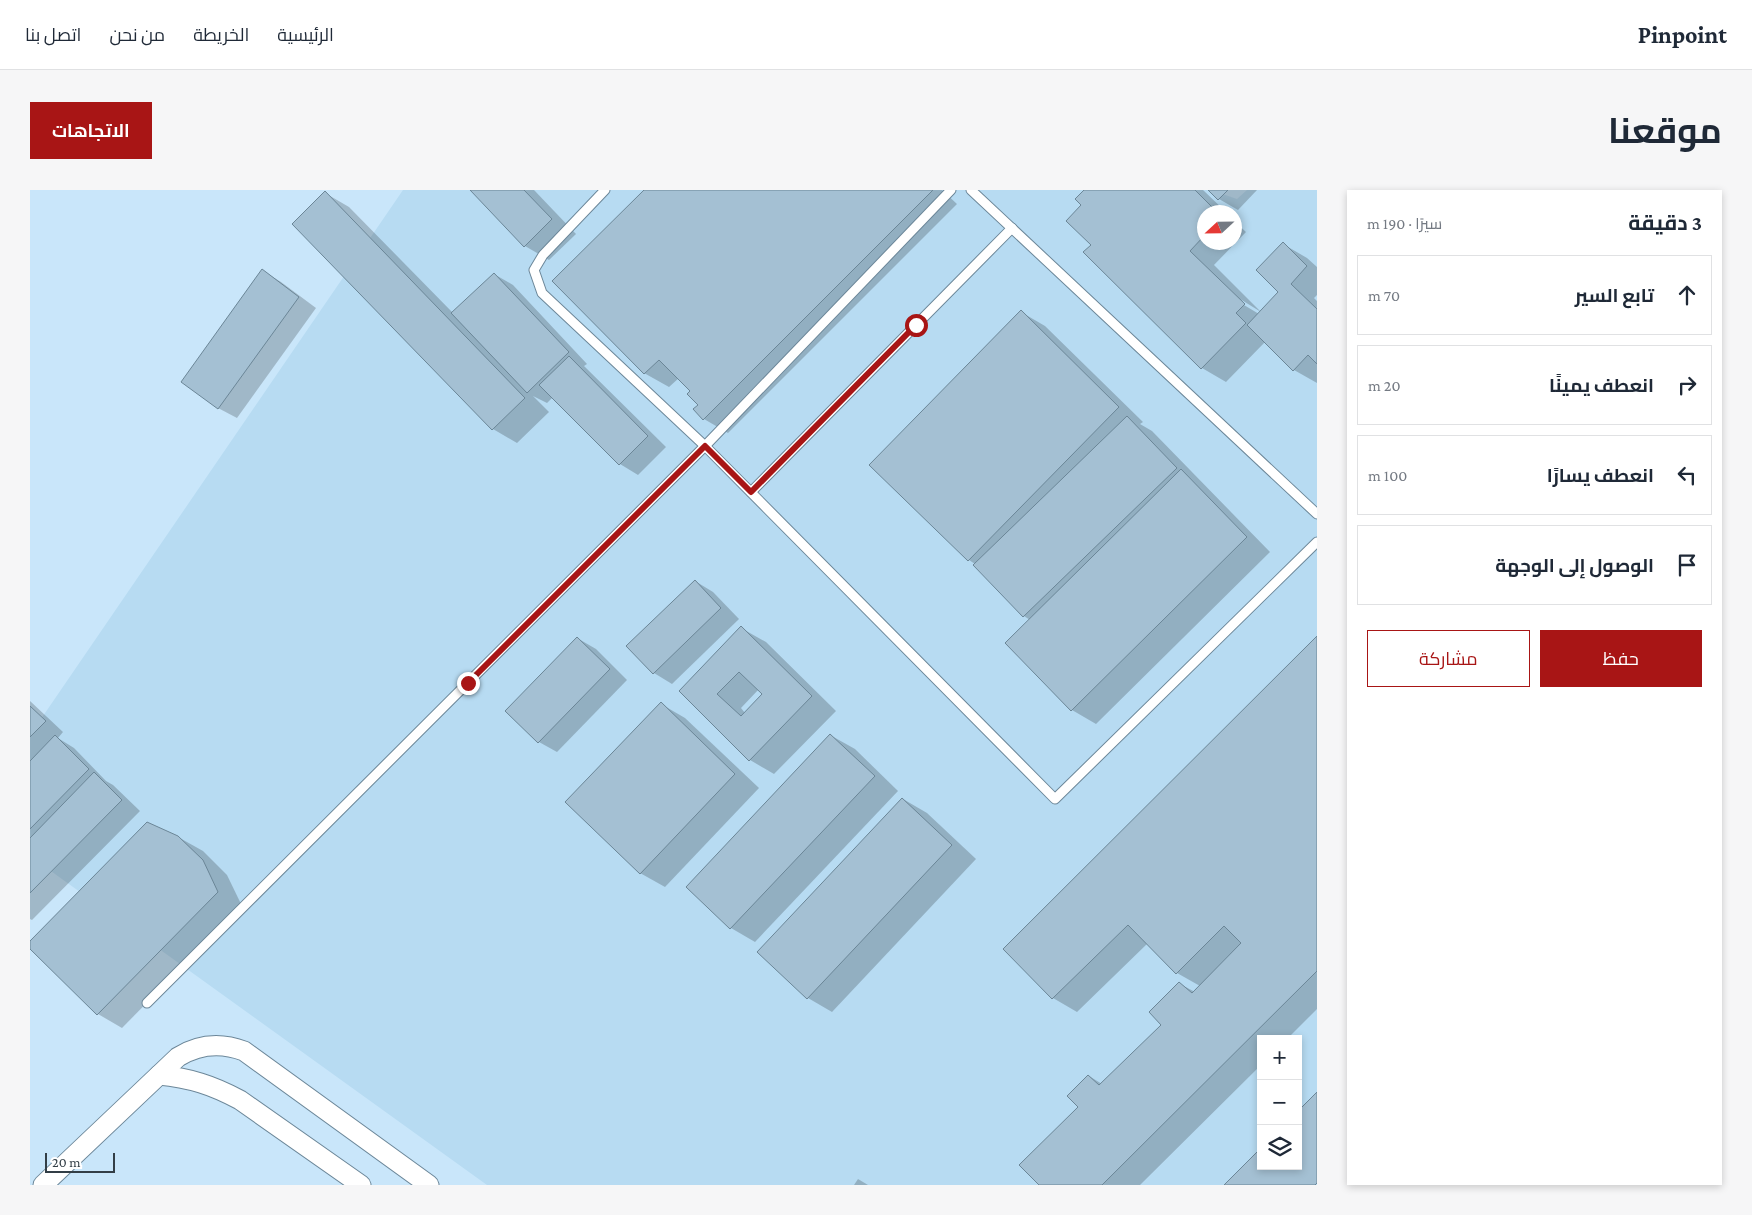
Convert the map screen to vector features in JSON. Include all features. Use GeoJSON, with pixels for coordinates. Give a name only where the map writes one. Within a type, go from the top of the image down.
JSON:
{"type":"FeatureCollection","features":[{"type":"Feature","properties":{"kind":"street"},"geometry":{"type":"LineString","coordinates":[[43,1185],[178,1057],[198,1047],[210,1044],[244,1051],[429,1185]]}},
{"type":"Feature","properties":{"kind":"street"},"geometry":{"type":"LineString","coordinates":[[159,1075],[201,1082],[228,1093],[361,1185]]}},
{"type":"Feature","properties":{"kind":"lane"},"geometry":{"type":"LineString","coordinates":[[605,190],[544,255],[534,270],[542,293],[705,446],[1055,798],[1317,542]]}},
{"type":"Feature","properties":{"kind":"lane"},"geometry":{"type":"LineString","coordinates":[[147,1003],[705,446],[951,190]]}},
{"type":"Feature","properties":{"kind":"lane"},"geometry":{"type":"LineString","coordinates":[[971,190],[1317,514]]}},
{"type":"Feature","properties":{"kind":"lane"},"geometry":{"type":"LineString","coordinates":[[751,492],[1012,228]]}},
{"type":"Feature","properties":{"kind":"shaded area"},"geometry":{"type":"Polygon","coordinates":[[[403,190],[1211,190],[1237,199],[1247,190],[1317,190],[1317,1185],[487,1185],[30,856],[30,735],[403,190]]]}},
{"type":"Feature","properties":{"kind":"building"},"geometry":{"type":"Polygon","coordinates":[[[470,190],[524,190],[552,219],[524,247],[470,190]]]}},
{"type":"Feature","properties":{"kind":"building"},"geometry":{"type":"Polygon","coordinates":[[[644,190],[933,190],[703,420],[693,409],[698,405],[687,394],[690,391],[659,360],[644,374],[552,281],[644,190]]]}},
{"type":"Feature","properties":{"kind":"building"},"geometry":{"type":"Polygon","coordinates":[[[1084,190],[1195,190],[1210,205],[1197,205],[1197,244],[1190,251],[1245,304],[1236,313],[1246,323],[1201,369],[1083,252],[1091,245],[1066,221],[1081,205],[1075,199],[1084,190]]]}},
{"type":"Feature","properties":{"kind":"building"},"geometry":{"type":"Polygon","coordinates":[[[1208,190],[1228,190],[1218,200],[1208,190]]]}},
{"type":"Feature","properties":{"kind":"building"},"geometry":{"type":"Polygon","coordinates":[[[325,191],[525,398],[492,430],[292,224],[325,191]]]}},
{"type":"Feature","properties":{"kind":"building"},"geometry":{"type":"Polygon","coordinates":[[[1283,242],[1307,266],[1291,284],[1317,309],[1317,364],[1308,355],[1293,371],[1247,325],[1278,292],[1256,270],[1283,242]]]}},
{"type":"Feature","properties":{"kind":"building"},"geometry":{"type":"Polygon","coordinates":[[[262,269],[299,297],[218,409],[181,382],[262,269]]]}},
{"type":"Feature","properties":{"kind":"building"},"geometry":{"type":"Polygon","coordinates":[[[494,273],[569,352],[527,393],[451,313],[494,273]]]}},
{"type":"Feature","properties":{"kind":"building"},"geometry":{"type":"Polygon","coordinates":[[[1021,310],[1119,407],[968,561],[869,465],[1021,310]]]}},
{"type":"Feature","properties":{"kind":"building"},"geometry":{"type":"Polygon","coordinates":[[[569,356],[648,436],[619,465],[539,385],[569,356]]]}},
{"type":"Feature","properties":{"kind":"building"},"geometry":{"type":"Polygon","coordinates":[[[1127,416],[1177,468],[1023,617],[973,565],[1127,416]]]}},
{"type":"Feature","properties":{"kind":"building"},"geometry":{"type":"Polygon","coordinates":[[[1181,469],[1247,537],[1071,711],[1005,643],[1181,469]]]}},
{"type":"Feature","properties":{"kind":"building"},"geometry":{"type":"Polygon","coordinates":[[[695,580],[721,608],[653,674],[626,646],[695,580]]]}},
{"type":"Feature","properties":{"kind":"building"},"geometry":{"type":"Polygon","coordinates":[[[741,626],[812,696],[749,761],[679,691],[741,626]],[[739,672],[717,694],[741,716],[762,694],[739,672]]]}},
{"type":"Feature","properties":{"kind":"building"},"geometry":{"type":"Polygon","coordinates":[[[1317,636],[1317,971],[1102,1185],[1039,1185],[1019,1165],[1078,1107],[1067,1096],[1088,1075],[1099,1085],[1161,1025],[1149,1012],[1179,982],[1192,993],[1241,943],[1224,926],[1176,974],[1128,925],[1052,999],[1003,949],[1317,636]]]}},
{"type":"Feature","properties":{"kind":"building"},"geometry":{"type":"Polygon","coordinates":[[[577,637],[610,669],[538,743],[505,711],[577,637]]]}},
{"type":"Feature","properties":{"kind":"building"},"geometry":{"type":"Polygon","coordinates":[[[661,702],[735,774],[640,874],[565,802],[661,702]]]}},
{"type":"Feature","properties":{"kind":"building"},"geometry":{"type":"Polygon","coordinates":[[[30,706],[46,721],[30,737],[30,706]]]}},
{"type":"Feature","properties":{"kind":"building"},"geometry":{"type":"Polygon","coordinates":[[[830,734],[875,776],[730,929],[686,887],[830,734]]]}},
{"type":"Feature","properties":{"kind":"building"},"geometry":{"type":"Polygon","coordinates":[[[55,735],[89,769],[30,829],[30,761],[55,735]]]}},
{"type":"Feature","properties":{"kind":"building"},"geometry":{"type":"Polygon","coordinates":[[[94,772],[122,800],[30,893],[30,838],[94,772]]]}},
{"type":"Feature","properties":{"kind":"building"},"geometry":{"type":"Polygon","coordinates":[[[902,798],[952,845],[807,999],[757,952],[902,798]]]}},
{"type":"Feature","properties":{"kind":"building"},"geometry":{"type":"Polygon","coordinates":[[[147,822],[178,836],[203,860],[218,892],[97,1015],[30,949],[30,941],[147,822]]]}},
{"type":"Feature","properties":{"kind":"building"},"geometry":{"type":"Polygon","coordinates":[[[1317,1092],[1317,1183],[1315,1185],[1224,1185],[1257,1152],[1257,1170],[1302,1170],[1302,1107],[1317,1092]]]}},
{"type":"Feature","properties":{"kind":"route"},"geometry":{"type":"LineString","coordinates":[[468,683],[705,446],[751,492],[916,325]]}}]}
